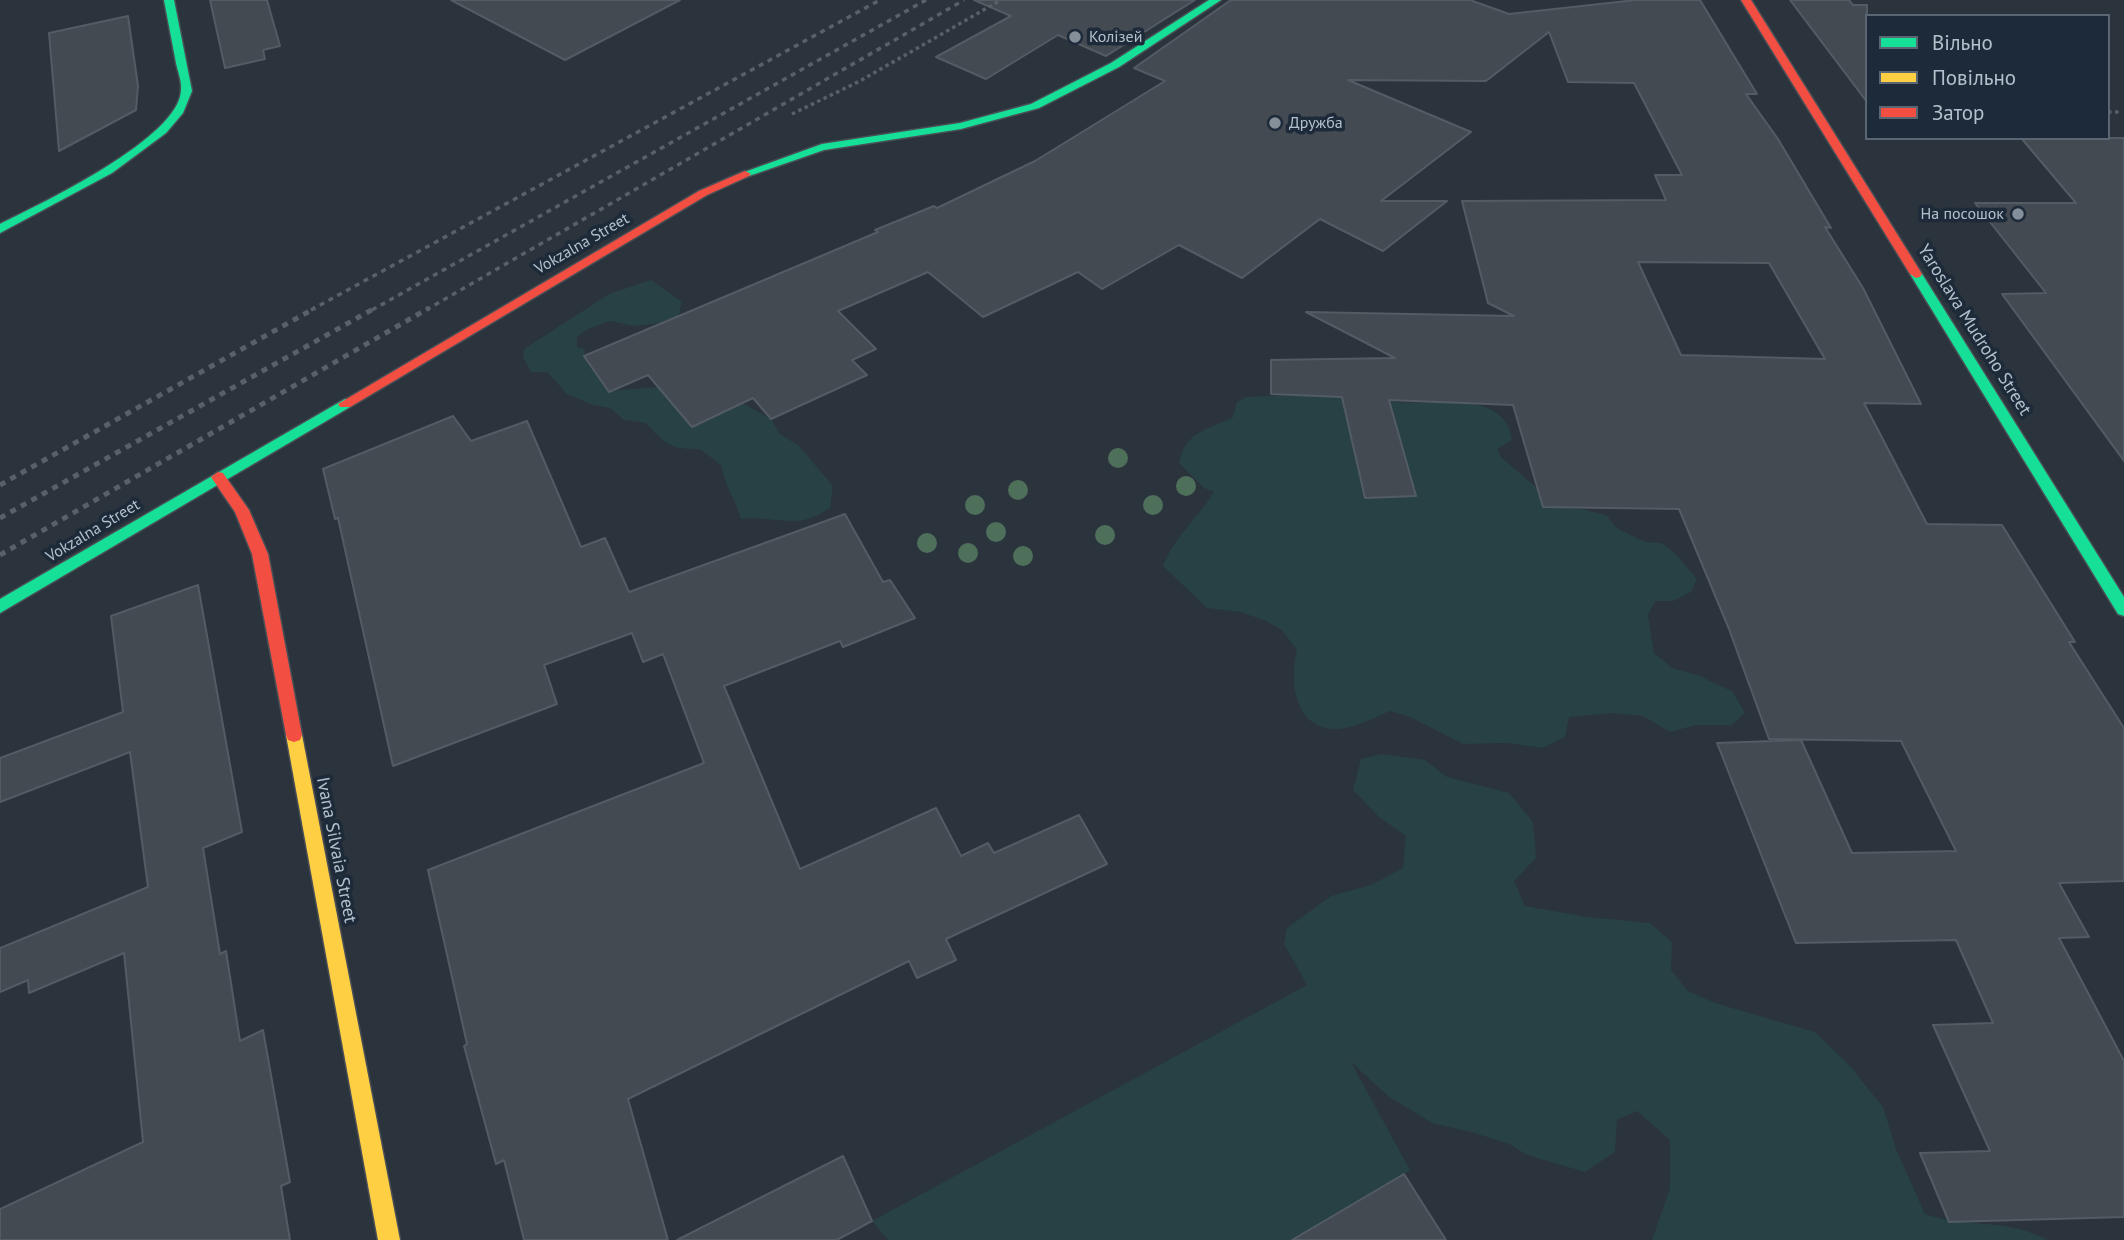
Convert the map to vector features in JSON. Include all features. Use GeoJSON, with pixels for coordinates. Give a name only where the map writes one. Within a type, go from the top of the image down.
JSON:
{"type":"FeatureCollection","features":[{"type":"Feature","properties":{"kind":"street"},"geometry":{"type":"LineString","coordinates":[[0,229],[139,150],[180,115],[187,98],[169,0]]}},
{"type":"Feature","properties":{"kind":"street","name":"Vokzalna Street"},"geometry":{"type":"LineString","coordinates":[[0,607],[703,193],[774,162],[822,147],[960,126],[1006,117],[1043,104],[1085,82],[1216,0]]}},
{"type":"Feature","properties":{"kind":"street","name":"Yaroslava Mudroho Street"},"geometry":{"type":"LineString","coordinates":[[1746,0],[2124,610]]}},
{"type":"Feature","properties":{"kind":"street","name":"Ivana Silvaia Street"},"geometry":{"type":"LineString","coordinates":[[218,477],[242,510],[260,554],[389,1240]]}},
{"type":"Feature","properties":{"kind":"path"},"geometry":{"type":"LineString","coordinates":[[2110,113],[2120,113]]}},
{"type":"Feature","properties":{"kind":"green space"},"geometry":{"type":"Polygon","coordinates":[[[651,280],[682,302],[678,317],[662,323],[634,326],[610,321],[588,329],[577,337],[577,347],[585,349],[584,356],[609,391],[658,387],[692,427],[743,403],[771,419],[780,434],[799,446],[833,486],[830,508],[818,515],[797,521],[741,519],[721,465],[700,449],[675,447],[658,436],[646,423],[624,420],[610,408],[593,405],[567,394],[547,372],[531,372],[523,357],[524,349],[609,294],[651,280]]]}},
{"type":"Feature","properties":{"kind":"green space"},"geometry":{"type":"Polygon","coordinates":[[[1364,392],[1391,401],[1465,403],[1482,406],[1496,413],[1507,424],[1512,440],[1497,449],[1501,457],[1537,488],[1543,507],[1572,507],[1606,515],[1617,528],[1645,542],[1661,543],[1677,555],[1697,579],[1691,592],[1673,601],[1655,601],[1648,615],[1654,653],[1672,668],[1700,676],[1733,692],[1745,713],[1732,725],[1696,725],[1670,732],[1643,716],[1613,713],[1569,717],[1565,737],[1543,748],[1507,743],[1463,744],[1410,717],[1390,711],[1338,729],[1312,722],[1298,702],[1295,689],[1297,650],[1282,630],[1264,620],[1240,612],[1207,608],[1163,566],[1179,537],[1214,492],[1204,488],[1179,463],[1186,444],[1192,438],[1233,417],[1237,402],[1246,397],[1364,392]]]}},
{"type":"Feature","properties":{"kind":"green space"},"geometry":{"type":"Polygon","coordinates":[[[1382,754],[1425,760],[1447,777],[1509,793],[1533,822],[1536,858],[1514,881],[1525,906],[1588,917],[1650,923],[1672,942],[1671,970],[1688,991],[1715,1003],[1815,1032],[1851,1067],[1883,1107],[1896,1149],[1925,1214],[1956,1221],[2016,1228],[2048,1240],[1652,1240],[1670,1188],[1670,1140],[1637,1111],[1617,1120],[1615,1152],[1585,1172],[1527,1155],[1509,1144],[1432,1123],[1388,1096],[1351,1062],[1410,1170],[1292,1240],[888,1240],[872,1221],[1307,985],[1284,944],[1287,928],[1331,896],[1371,885],[1403,868],[1406,836],[1379,817],[1353,790],[1361,759],[1382,754]]]}},
{"type":"Feature","properties":{"kind":"building"},"geometry":{"type":"Polygon","coordinates":[[[210,0],[267,0],[280,46],[263,50],[265,59],[225,68],[210,0]]]}},
{"type":"Feature","properties":{"kind":"building"},"geometry":{"type":"Polygon","coordinates":[[[451,0],[680,0],[565,60],[451,0]]]}},
{"type":"Feature","properties":{"kind":"building"},"geometry":{"type":"Polygon","coordinates":[[[974,0],[1195,0],[1106,56],[1058,35],[986,79],[936,57],[1011,16],[974,0]]]}},
{"type":"Feature","properties":{"kind":"building"},"geometry":{"type":"Polygon","coordinates":[[[1231,0],[1470,0],[1509,14],[1636,0],[1700,0],[1757,94],[1746,94],[1778,139],[1831,228],[1825,227],[1863,288],[1921,404],[1864,403],[1927,524],[2002,525],[2075,642],[2069,642],[2124,728],[2124,881],[2059,883],[2089,937],[2059,938],[2124,1061],[2124,1217],[1949,1222],[1920,1153],[1990,1151],[1933,1025],[1993,1023],[1956,940],[1796,943],[1717,743],[1801,740],[1852,853],[1956,851],[1901,741],[1769,739],[1729,629],[1679,509],[1543,507],[1513,405],[1389,400],[1416,496],[1365,498],[1342,397],[1271,394],[1271,360],[1395,358],[1306,312],[1514,316],[1488,303],[1462,201],[1666,200],[1655,175],[1682,175],[1634,83],[1568,82],[1549,32],[1486,81],[1348,80],[1471,132],[1381,201],[1447,201],[1383,251],[1320,219],[1242,278],[1179,245],[1102,289],[1078,272],[983,317],[928,272],[838,311],[876,349],[852,360],[867,375],[771,419],[753,398],[692,427],[648,375],[609,392],[584,356],[878,232],[875,230],[934,206],[937,208],[1035,161],[1165,81],[1134,68],[1231,0]],[[1638,262],[1681,355],[1825,359],[1769,263],[1638,262]]]}},
{"type":"Feature","properties":{"kind":"building"},"geometry":{"type":"Polygon","coordinates":[[[1790,0],[1849,0],[1853,5],[1867,5],[1865,99],[1790,0]]]}},
{"type":"Feature","properties":{"kind":"building"},"geometry":{"type":"Polygon","coordinates":[[[128,16],[138,86],[136,110],[59,151],[49,33],[128,16]]]}},
{"type":"Feature","properties":{"kind":"building"},"geometry":{"type":"Polygon","coordinates":[[[2124,138],[2124,461],[2002,294],[2046,293],[1975,203],[2076,203],[2023,140],[2124,138]]]}},
{"type":"Feature","properties":{"kind":"building"},"geometry":{"type":"Polygon","coordinates":[[[453,416],[471,441],[527,421],[581,547],[605,538],[629,592],[845,514],[883,582],[890,580],[915,618],[843,647],[840,641],[724,686],[800,869],[936,808],[961,856],[988,843],[994,853],[1079,815],[1107,864],[946,939],[956,960],[917,978],[909,961],[628,1099],[668,1240],[524,1240],[504,1160],[496,1164],[464,1046],[467,1044],[428,870],[704,763],[663,654],[643,662],[632,633],[544,665],[557,704],[393,766],[338,518],[335,519],[323,469],[453,416]]]}},
{"type":"Feature","properties":{"kind":"building"},"geometry":{"type":"Polygon","coordinates":[[[198,585],[242,832],[203,848],[220,954],[226,951],[240,1041],[263,1030],[290,1182],[281,1186],[290,1240],[0,1240],[0,1209],[143,1142],[124,953],[29,993],[28,980],[0,992],[0,948],[148,887],[130,752],[0,802],[0,758],[123,712],[111,616],[198,585]]]}},
{"type":"Feature","properties":{"kind":"building"},"geometry":{"type":"Polygon","coordinates":[[[843,1156],[872,1221],[837,1240],[677,1240],[843,1156]]]}},
{"type":"Feature","properties":{"kind":"building"},"geometry":{"type":"Polygon","coordinates":[[[1404,1174],[1446,1240],[1292,1240],[1404,1174]]]}},
{"type":"Feature","properties":{"kind":"railway"},"geometry":{"type":"LineString","coordinates":[[311,310],[880,0]]}},
{"type":"Feature","properties":{"kind":"railway"},"geometry":{"type":"LineString","coordinates":[[372,310],[926,0]]}},
{"type":"Feature","properties":{"kind":"railway"},"geometry":{"type":"LineString","coordinates":[[426,310],[964,0]]}},
{"type":"Feature","properties":{"kind":"railway"},"geometry":{"type":"LineString","coordinates":[[0,485],[315,308]]}},
{"type":"Feature","properties":{"kind":"railway"},"geometry":{"type":"LineString","coordinates":[[0,518],[375,308]]}},
{"type":"Feature","properties":{"kind":"railway"},"geometry":{"type":"LineString","coordinates":[[0,555],[429,308]]}},
{"type":"Feature","properties":{"kind":"traffic: fast"},"geometry":{"type":"LineString","coordinates":[[0,229],[77,189],[137,151],[162,131],[180,111],[187,91],[169,0]]}},
{"type":"Feature","properties":{"kind":"traffic: fast"},"geometry":{"type":"LineString","coordinates":[[745,174],[822,147],[961,126],[1035,106],[1115,65],[1216,0]]}},
{"type":"Feature","properties":{"kind":"traffic: fast"},"geometry":{"type":"LineString","coordinates":[[1916,274],[2124,610]]}},
{"type":"Feature","properties":{"kind":"traffic: fast"},"geometry":{"type":"LineString","coordinates":[[0,607],[345,404]]}},
{"type":"Feature","properties":{"kind":"traffic: slow"},"geometry":{"type":"LineString","coordinates":[[294,735],[389,1240]]}},
{"type":"Feature","properties":{"kind":"traffic: jam"},"geometry":{"type":"LineString","coordinates":[[1746,0],[1916,274]]}},
{"type":"Feature","properties":{"kind":"traffic: jam"},"geometry":{"type":"LineString","coordinates":[[345,404],[703,193],[745,174]]}},
{"type":"Feature","properties":{"kind":"traffic: jam"},"geometry":{"type":"LineString","coordinates":[[218,477],[242,510],[260,554],[294,735]]}},
{"type":"Feature","properties":{"kind":"place","name":"Колізей"},"geometry":{"type":"Point","coordinates":[1075,37]}},
{"type":"Feature","properties":{"kind":"place","name":"Дружба"},"geometry":{"type":"Point","coordinates":[1275,123]}},
{"type":"Feature","properties":{"kind":"place","name":"На посошок"},"geometry":{"type":"Point","coordinates":[2018,214]}}]}
